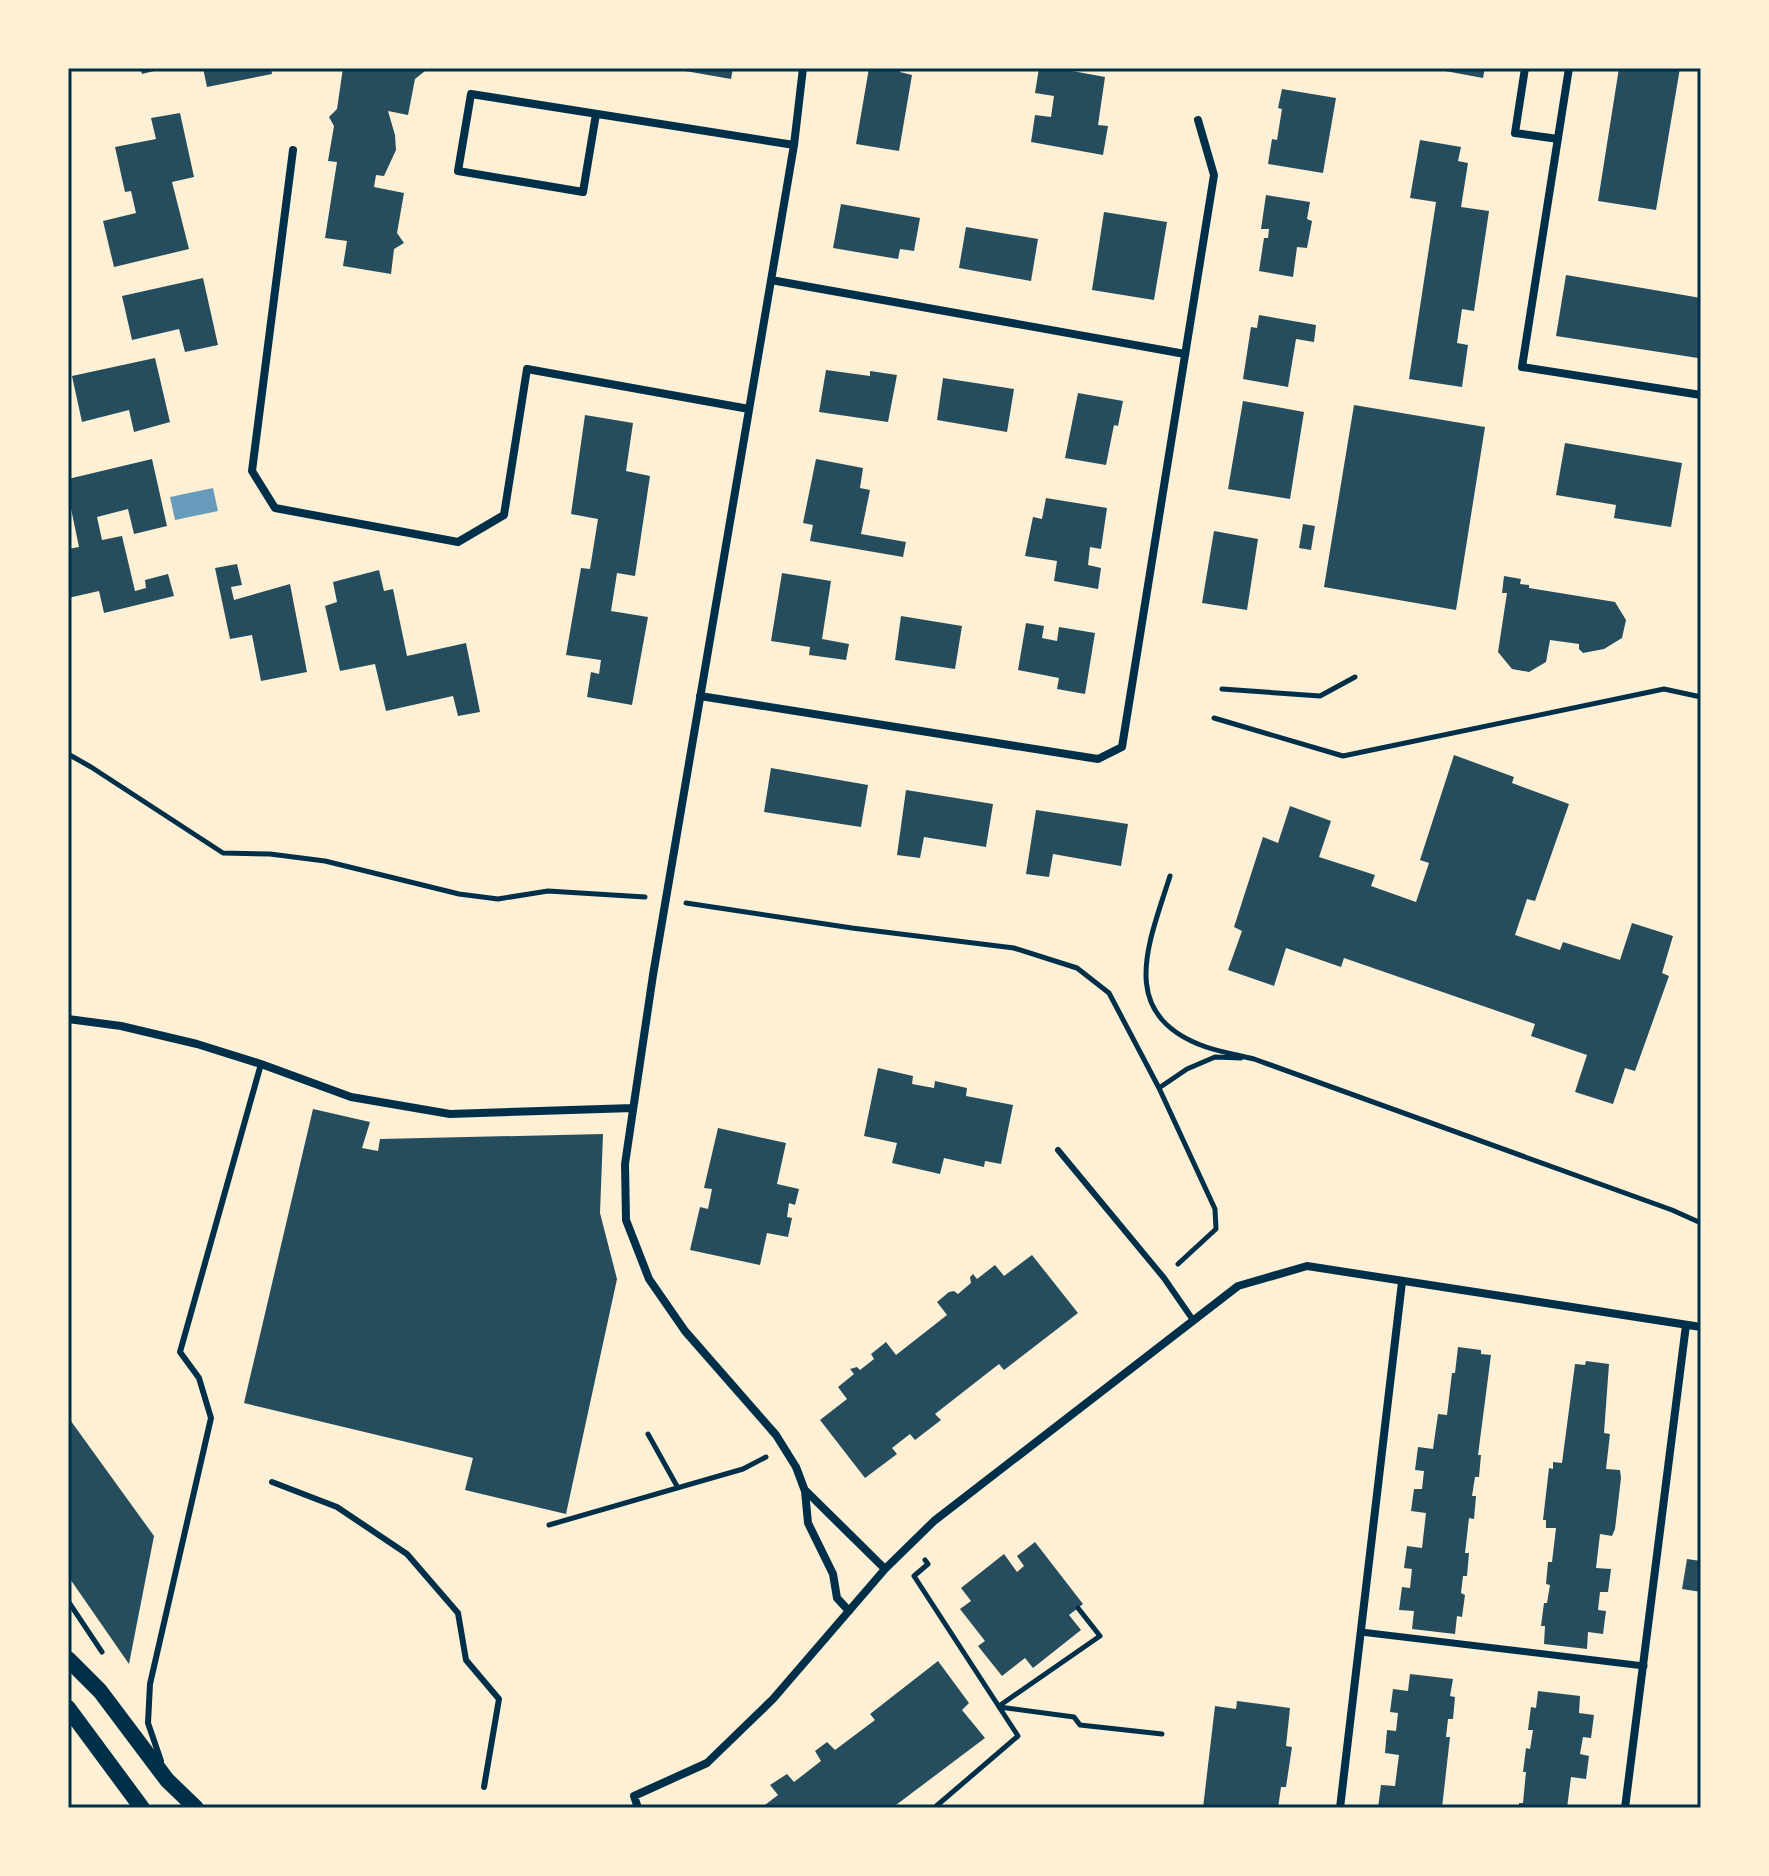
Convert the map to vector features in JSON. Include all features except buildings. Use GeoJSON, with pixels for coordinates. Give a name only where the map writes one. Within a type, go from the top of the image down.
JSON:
{"type":"FeatureCollection","features":[{"type":"Feature","properties":{"kind":"main road"},"geometry":{"type":"LineString","coordinates":[[68,1659],[100,1691],[167,1780],[196,1808]]}},
{"type":"Feature","properties":{"kind":"main road"},"geometry":{"type":"LineString","coordinates":[[68,1708],[142,1808]]}},
{"type":"Feature","properties":{"kind":"street"},"geometry":{"type":"LineString","coordinates":[[803,68],[794,145],[665,900],[633,1108],[625,1164],[626,1220],[649,1279],[685,1331],[776,1435],[796,1467],[805,1491],[808,1523],[833,1574],[837,1598],[849,1611]]}},
{"type":"Feature","properties":{"kind":"street"},"geometry":{"type":"LineString","coordinates":[[1525,68],[1515,133],[1558,139]]}},
{"type":"Feature","properties":{"kind":"street"},"geometry":{"type":"LineString","coordinates":[[1569,68],[1522,367],[1701,395]]}},
{"type":"Feature","properties":{"kind":"street"},"geometry":{"type":"LineString","coordinates":[[596,114],[583,192],[458,171],[471,94],[794,145]]}},
{"type":"Feature","properties":{"kind":"street"},"geometry":{"type":"LineString","coordinates":[[700,696],[1098,759],[1122,747],[1214,175],[1198,120]]}},
{"type":"Feature","properties":{"kind":"street"},"geometry":{"type":"LineString","coordinates":[[293,150],[252,471],[275,508],[458,542],[504,515],[527,369],[749,409]]}},
{"type":"Feature","properties":{"kind":"street"},"geometry":{"type":"LineString","coordinates":[[771,280],[1185,354]]}},
{"type":"Feature","properties":{"kind":"street"},"geometry":{"type":"LineString","coordinates":[[68,1019],[121,1026],[261,1064],[351,1097],[450,1114],[633,1108]]}},
{"type":"Feature","properties":{"kind":"street"},"geometry":{"type":"LineString","coordinates":[[638,1808],[634,1796],[707,1763],[773,1699],[885,1569],[934,1521],[1238,1286],[1307,1266],[1701,1327]]}},
{"type":"Feature","properties":{"kind":"street"},"geometry":{"type":"LineString","coordinates":[[1340,1808],[1402,1282]]}},
{"type":"Feature","properties":{"kind":"street"},"geometry":{"type":"LineString","coordinates":[[1625,1808],[1686,1325]]}},
{"type":"Feature","properties":{"kind":"street"},"geometry":{"type":"LineString","coordinates":[[805,1491],[885,1569]]}},
{"type":"Feature","properties":{"kind":"street"},"geometry":{"type":"LineString","coordinates":[[1361,1632],[1644,1666]]}},
{"type":"Feature","properties":{"kind":"lane"},"geometry":{"type":"LineString","coordinates":[[167,1780],[148,1723],[150,1684],[211,1418],[199,1378],[180,1352],[261,1064]]}},
{"type":"Feature","properties":{"kind":"lane"},"geometry":{"type":"LineString","coordinates":[[1058,1150],[1164,1278],[1193,1320]]}},
{"type":"Feature","properties":{"kind":"lane"},"geometry":{"type":"LineString","coordinates":[[272,1482],[337,1507],[407,1554],[458,1613],[466,1660],[499,1699],[484,1787]]}},
{"type":"Feature","properties":{"kind":"path"},"geometry":{"type":"LineString","coordinates":[[1222,689],[1320,696],[1355,677]]}},
{"type":"Feature","properties":{"kind":"path"},"geometry":{"type":"LineString","coordinates":[[1214,718],[1343,756],[1664,689],[1701,697]]}},
{"type":"Feature","properties":{"kind":"path"},"geometry":{"type":"LineString","coordinates":[[68,754],[223,853],[270,854],[325,861],[459,894],[498,899],[548,891],[632,895],[852,928],[1014,948],[1077,968],[1109,993],[1159,1088],[1215,1209],[1216,1229],[1164,1278]]}},
{"type":"Feature","properties":{"kind":"path"},"geometry":{"type":"LineString","coordinates":[[1170,876],[1144,968],[1146,990],[1157,1014],[1177,1033],[1205,1047],[1254,1059],[1701,1223]]}},
{"type":"Feature","properties":{"kind":"path"},"geometry":{"type":"LineString","coordinates":[[1159,1088],[1187,1069],[1215,1057],[1254,1059]]}},
{"type":"Feature","properties":{"kind":"path"},"geometry":{"type":"LineString","coordinates":[[648,1434],[678,1488]]}},
{"type":"Feature","properties":{"kind":"path"},"geometry":{"type":"LineString","coordinates":[[549,1525],[743,1469],[767,1457]]}},
{"type":"Feature","properties":{"kind":"path"},"geometry":{"type":"LineString","coordinates":[[922,1556],[928,1564],[914,1576],[1018,1736],[934,1808]]}},
{"type":"Feature","properties":{"kind":"path"},"geometry":{"type":"LineString","coordinates":[[998,1706],[1100,1636],[1078,1608]]}},
{"type":"Feature","properties":{"kind":"path"},"geometry":{"type":"LineString","coordinates":[[998,1706],[1074,1717],[1080,1725],[1162,1734]]}},
{"type":"Feature","properties":{"kind":"water"},"geometry":{"type":"Polygon","coordinates":[[[213,488],[218,511],[175,520],[170,497],[213,488]]]}}]}
